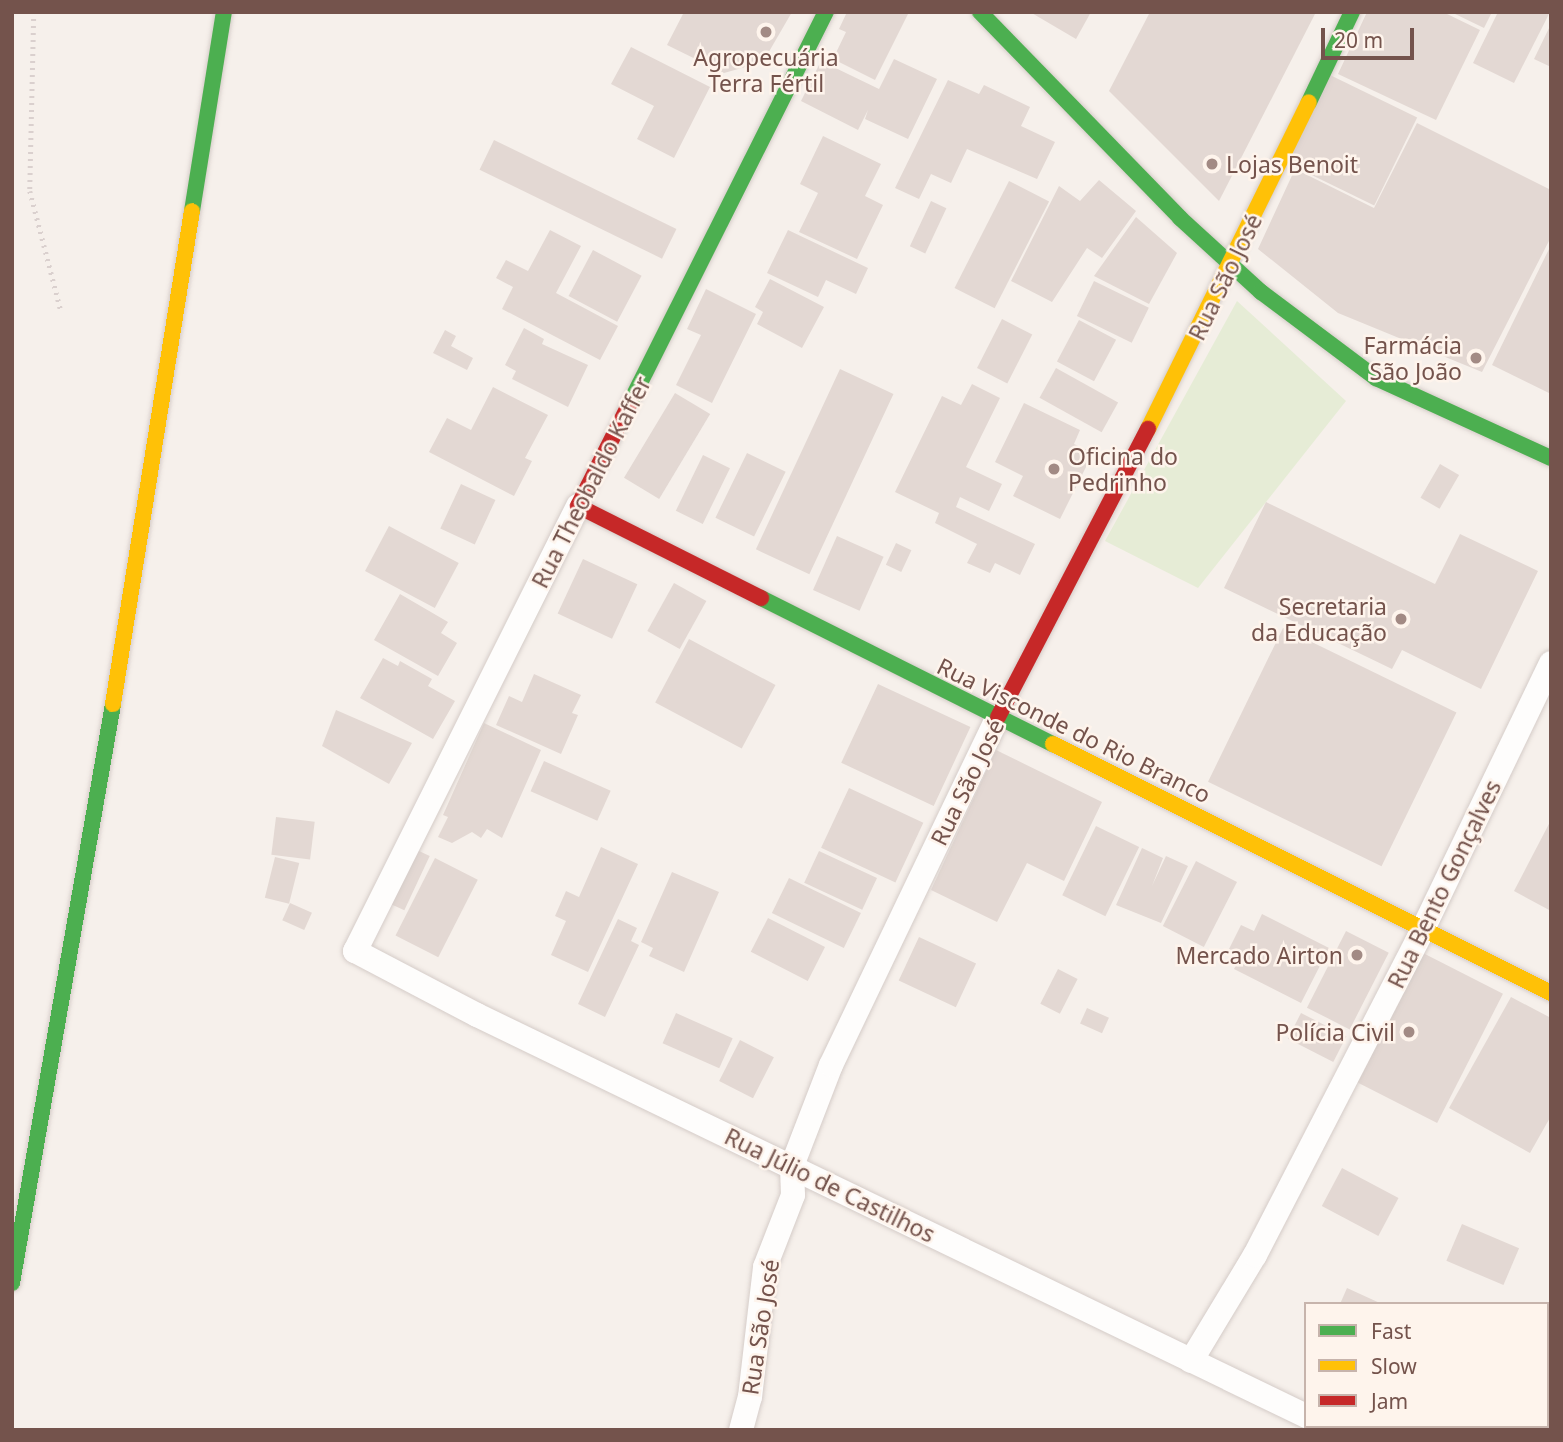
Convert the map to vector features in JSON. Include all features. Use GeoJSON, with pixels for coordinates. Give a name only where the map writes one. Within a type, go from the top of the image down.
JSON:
{"type":"FeatureCollection","features":[{"type":"Feature","properties":{"kind":"street"},"geometry":{"type":"LineString","coordinates":[[12,1283],[100,785],[225,12]]}},
{"type":"Feature","properties":{"kind":"street","name":"Rua Theobaldo Kaffer"},"geometry":{"type":"LineString","coordinates":[[355,951],[827,12]]}},
{"type":"Feature","properties":{"kind":"street"},"geometry":{"type":"LineString","coordinates":[[980,12],[1231,267],[1376,378],[1551,458]]}},
{"type":"Feature","properties":{"kind":"street","name":"Rua São José"},"geometry":{"type":"LineString","coordinates":[[741,1430],[750,1397],[765,1267],[793,1195],[792,1166],[831,1065],[998,717],[1231,267],[1352,12]]}},
{"type":"Feature","properties":{"kind":"street","name":"Rua Visconde do Rio Branco"},"geometry":{"type":"LineString","coordinates":[[578,506],[1551,993]]}},
{"type":"Feature","properties":{"kind":"street","name":"Rua Bento Gonçalves"},"geometry":{"type":"LineString","coordinates":[[1191,1361],[1255,1255],[1423,929],[1551,663]]}},
{"type":"Feature","properties":{"kind":"street","name":"Rua Júlio de Castilhos"},"geometry":{"type":"LineString","coordinates":[[355,951],[1304,1415]]}},
{"type":"Feature","properties":{"kind":"path"},"geometry":{"type":"LineString","coordinates":[[34,12],[30,191],[61,311]]}},
{"type":"Feature","properties":{"kind":"green space"},"geometry":{"type":"Polygon","coordinates":[[[1237,301],[1346,401],[1198,588],[1105,541],[1237,301]]]}},
{"type":"Feature","properties":{"kind":"building"},"geometry":{"type":"Polygon","coordinates":[[[684,12],[792,12],[763,62],[724,73],[667,45],[684,12]]]}},
{"type":"Feature","properties":{"kind":"building"},"geometry":{"type":"Polygon","coordinates":[[[847,12],[909,12],[875,80],[833,59],[846,32],[839,29],[847,12]]]}},
{"type":"Feature","properties":{"kind":"building"},"geometry":{"type":"Polygon","coordinates":[[[1030,12],[1091,12],[1076,39],[1030,12]]]}},
{"type":"Feature","properties":{"kind":"building"},"geometry":{"type":"Polygon","coordinates":[[[1150,12],[1316,12],[1219,201],[1109,91],[1150,12]]]}},
{"type":"Feature","properties":{"kind":"building"},"geometry":{"type":"Polygon","coordinates":[[[1367,12],[1443,12],[1480,30],[1436,120],[1338,74],[1367,12]]]}},
{"type":"Feature","properties":{"kind":"building"},"geometry":{"type":"Polygon","coordinates":[[[1451,12],[1492,12],[1484,28],[1451,12]]]}},
{"type":"Feature","properties":{"kind":"building"},"geometry":{"type":"Polygon","coordinates":[[[1498,12],[1550,12],[1514,83],[1473,63],[1498,12]]]}},
{"type":"Feature","properties":{"kind":"building"},"geometry":{"type":"Polygon","coordinates":[[[1551,24],[1551,67],[1534,59],[1551,24]]]}},
{"type":"Feature","properties":{"kind":"building"},"geometry":{"type":"Polygon","coordinates":[[[631,47],[710,87],[674,158],[637,139],[654,106],[611,84],[631,47]]]}},
{"type":"Feature","properties":{"kind":"building"},"geometry":{"type":"Polygon","coordinates":[[[894,59],[937,79],[908,139],[865,119],[868,110],[858,130],[801,101],[821,61],[879,89],[894,59]]]}},
{"type":"Feature","properties":{"kind":"building"},"geometry":{"type":"Polygon","coordinates":[[[1330,75],[1417,118],[1374,206],[1287,163],[1330,75]]]}},
{"type":"Feature","properties":{"kind":"building"},"geometry":{"type":"Polygon","coordinates":[[[948,80],[979,94],[984,85],[1030,107],[1021,126],[1055,142],[1037,179],[967,149],[951,183],[931,174],[919,199],[895,188],[948,80]]]}},
{"type":"Feature","properties":{"kind":"building"},"geometry":{"type":"Polygon","coordinates":[[[1417,123],[1551,190],[1551,237],[1482,372],[1338,313],[1258,249],[1295,169],[1374,208],[1417,123]]]}},
{"type":"Feature","properties":{"kind":"building"},"geometry":{"type":"Polygon","coordinates":[[[823,136],[881,164],[865,196],[883,205],[857,259],[799,232],[818,193],[800,184],[823,136]]]}},
{"type":"Feature","properties":{"kind":"building"},"geometry":{"type":"Polygon","coordinates":[[[494,140],[676,229],[662,259],[480,170],[494,140]]]}},
{"type":"Feature","properties":{"kind":"building"},"geometry":{"type":"Polygon","coordinates":[[[1099,180],[1136,211],[1102,258],[1087,248],[1052,302],[1011,281],[1059,186],[1080,201],[1099,180]]]}},
{"type":"Feature","properties":{"kind":"building"},"geometry":{"type":"Polygon","coordinates":[[[1009,181],[1049,201],[995,308],[955,288],[1009,181]]]}},
{"type":"Feature","properties":{"kind":"building"},"geometry":{"type":"Polygon","coordinates":[[[931,201],[946,208],[925,253],[910,246],[931,201]]]}},
{"type":"Feature","properties":{"kind":"building"},"geometry":{"type":"Polygon","coordinates":[[[1136,217],[1177,253],[1149,304],[1094,276],[1136,217]]]}},
{"type":"Feature","properties":{"kind":"building"},"geometry":{"type":"Polygon","coordinates":[[[550,230],[581,246],[556,293],[618,326],[600,360],[502,309],[513,287],[496,278],[506,260],[528,271],[550,230]]]}},
{"type":"Feature","properties":{"kind":"building"},"geometry":{"type":"Polygon","coordinates":[[[788,230],[868,268],[856,294],[826,280],[818,297],[767,273],[788,230]]]}},
{"type":"Feature","properties":{"kind":"building"},"geometry":{"type":"Polygon","coordinates":[[[1551,245],[1551,394],[1492,365],[1551,245]]]}},
{"type":"Feature","properties":{"kind":"building"},"geometry":{"type":"Polygon","coordinates":[[[593,250],[642,276],[617,322],[569,296],[593,250]]]}},
{"type":"Feature","properties":{"kind":"building"},"geometry":{"type":"Polygon","coordinates":[[[770,279],[824,307],[802,348],[757,324],[763,312],[755,307],[770,279]]]}},
{"type":"Feature","properties":{"kind":"building"},"geometry":{"type":"Polygon","coordinates":[[[1094,281],[1149,308],[1132,343],[1077,316],[1094,281]]]}},
{"type":"Feature","properties":{"kind":"building"},"geometry":{"type":"Polygon","coordinates":[[[706,289],[756,314],[712,403],[676,385],[701,335],[687,329],[706,289]]]}},
{"type":"Feature","properties":{"kind":"building"},"geometry":{"type":"Polygon","coordinates":[[[1002,319],[1032,334],[1007,383],[977,368],[1002,319]]]}},
{"type":"Feature","properties":{"kind":"building"},"geometry":{"type":"Polygon","coordinates":[[[1079,320],[1116,340],[1094,381],[1057,361],[1079,320]]]}},
{"type":"Feature","properties":{"kind":"building"},"geometry":{"type":"Polygon","coordinates":[[[524,328],[544,339],[542,344],[588,365],[568,407],[512,379],[516,371],[505,365],[524,328]]]}},
{"type":"Feature","properties":{"kind":"building"},"geometry":{"type":"Polygon","coordinates":[[[445,330],[456,336],[451,346],[473,358],[467,370],[433,353],[445,330]]]}},
{"type":"Feature","properties":{"kind":"building"},"geometry":{"type":"Polygon","coordinates":[[[1056,368],[1118,402],[1102,432],[1040,398],[1056,368]]]}},
{"type":"Feature","properties":{"kind":"building"},"geometry":{"type":"Polygon","coordinates":[[[840,369],[893,394],[809,574],[756,549],[840,369]]]}},
{"type":"Feature","properties":{"kind":"building"},"geometry":{"type":"Polygon","coordinates":[[[972,384],[1000,398],[966,467],[1002,484],[989,511],[960,497],[956,507],[1035,544],[1020,575],[995,563],[990,573],[967,563],[977,544],[935,523],[939,513],[895,492],[942,396],[961,405],[972,384]]]}},
{"type":"Feature","properties":{"kind":"building"},"geometry":{"type":"Polygon","coordinates":[[[493,387],[548,415],[525,458],[532,461],[514,496],[429,452],[447,418],[471,430],[493,387]]]}},
{"type":"Feature","properties":{"kind":"building"},"geometry":{"type":"Polygon","coordinates":[[[675,393],[710,414],[659,499],[624,478],[675,393]]]}},
{"type":"Feature","properties":{"kind":"building"},"geometry":{"type":"Polygon","coordinates":[[[1024,403],[1080,430],[1074,444],[1093,453],[1060,519],[1013,496],[1023,476],[995,462],[1024,403]]]}},
{"type":"Feature","properties":{"kind":"building"},"geometry":{"type":"Polygon","coordinates":[[[747,453],[786,472],[754,537],[715,518],[747,453]]]}},
{"type":"Feature","properties":{"kind":"building"},"geometry":{"type":"Polygon","coordinates":[[[703,455],[730,468],[703,524],[676,511],[703,455]]]}},
{"type":"Feature","properties":{"kind":"building"},"geometry":{"type":"Polygon","coordinates":[[[1440,464],[1459,475],[1440,509],[1420,498],[1440,464]]]}},
{"type":"Feature","properties":{"kind":"building"},"geometry":{"type":"Polygon","coordinates":[[[461,484],[495,500],[475,544],[440,528],[461,484]]]}},
{"type":"Feature","properties":{"kind":"building","name":"Secretaria da Educação"},"geometry":{"type":"Polygon","coordinates":[[[1266,502],[1435,584],[1460,534],[1538,571],[1481,689],[1402,650],[1392,669],[1224,588],[1266,502]]]}},
{"type":"Feature","properties":{"kind":"building"},"geometry":{"type":"Polygon","coordinates":[[[389,526],[459,563],[435,608],[365,571],[389,526]]]}},
{"type":"Feature","properties":{"kind":"building"},"geometry":{"type":"Polygon","coordinates":[[[837,536],[884,557],[860,611],[813,590],[837,536]]]}},
{"type":"Feature","properties":{"kind":"building"},"geometry":{"type":"Polygon","coordinates":[[[896,543],[911,550],[901,572],[886,565],[896,543]]]}},
{"type":"Feature","properties":{"kind":"building"},"geometry":{"type":"Polygon","coordinates":[[[583,559],[637,584],[612,639],[558,613],[583,559]]]}},
{"type":"Feature","properties":{"kind":"building"},"geometry":{"type":"Polygon","coordinates":[[[674,583],[706,601],[680,649],[647,631],[674,583]]]}},
{"type":"Feature","properties":{"kind":"building"},"geometry":{"type":"Polygon","coordinates":[[[400,594],[448,622],[441,633],[457,643],[438,676],[374,640],[400,594]]]}},
{"type":"Feature","properties":{"kind":"building"},"geometry":{"type":"Polygon","coordinates":[[[1283,628],[1456,713],[1382,866],[1208,782],[1283,628]]]}},
{"type":"Feature","properties":{"kind":"building"},"geometry":{"type":"Polygon","coordinates":[[[689,639],[776,685],[742,749],[655,703],[689,639]]]}},
{"type":"Feature","properties":{"kind":"building"},"geometry":{"type":"Polygon","coordinates":[[[383,658],[398,666],[400,661],[432,679],[428,686],[455,701],[433,739],[360,698],[383,658]]]}},
{"type":"Feature","properties":{"kind":"building"},"geometry":{"type":"Polygon","coordinates":[[[534,674],[581,695],[572,713],[578,715],[561,754],[496,725],[509,696],[522,702],[534,674]]]}},
{"type":"Feature","properties":{"kind":"building"},"geometry":{"type":"Polygon","coordinates":[[[878,684],[970,727],[934,806],[841,763],[878,684]]]}},
{"type":"Feature","properties":{"kind":"building"},"geometry":{"type":"Polygon","coordinates":[[[336,710],[412,743],[389,784],[322,746],[336,710]]]}},
{"type":"Feature","properties":{"kind":"building"},"geometry":{"type":"Polygon","coordinates":[[[484,723],[541,750],[502,838],[487,829],[481,838],[472,832],[452,843],[438,837],[448,817],[443,815],[484,723]]]}},
{"type":"Feature","properties":{"kind":"building"},"geometry":{"type":"Polygon","coordinates":[[[996,750],[1102,802],[1064,881],[1027,863],[997,922],[931,890],[996,750]]]}},
{"type":"Feature","properties":{"kind":"building"},"geometry":{"type":"Polygon","coordinates":[[[544,761],[611,791],[597,821],[531,791],[544,761]]]}},
{"type":"Feature","properties":{"kind":"building"},"geometry":{"type":"Polygon","coordinates":[[[849,788],[923,823],[895,882],[821,848],[849,788]]]}},
{"type":"Feature","properties":{"kind":"building"},"geometry":{"type":"Polygon","coordinates":[[[276,817],[315,822],[310,859],[271,855],[276,817]]]}},
{"type":"Feature","properties":{"kind":"building"},"geometry":{"type":"Polygon","coordinates":[[[1551,820],[1551,911],[1514,891],[1551,820]]]}},
{"type":"Feature","properties":{"kind":"building"},"geometry":{"type":"Polygon","coordinates":[[[1096,826],[1139,847],[1105,916],[1062,895],[1096,826]]]}},
{"type":"Feature","properties":{"kind":"building"},"geometry":{"type":"Polygon","coordinates":[[[601,847],[638,864],[588,972],[551,955],[566,921],[555,916],[566,891],[579,897],[601,847]]]}},
{"type":"Feature","properties":{"kind":"building"},"geometry":{"type":"Polygon","coordinates":[[[1142,848],[1163,858],[1152,886],[1166,856],[1188,866],[1161,923],[1116,905],[1142,848]]]}},
{"type":"Feature","properties":{"kind":"building"},"geometry":{"type":"Polygon","coordinates":[[[417,850],[430,856],[404,910],[392,904],[417,850]]]}},
{"type":"Feature","properties":{"kind":"building"},"geometry":{"type":"Polygon","coordinates":[[[819,851],[877,878],[862,910],[804,883],[819,851]]]}},
{"type":"Feature","properties":{"kind":"building"},"geometry":{"type":"Polygon","coordinates":[[[275,857],[299,863],[289,904],[265,898],[275,857]]]}},
{"type":"Feature","properties":{"kind":"building"},"geometry":{"type":"Polygon","coordinates":[[[435,858],[478,880],[438,957],[396,936],[435,858]]]}},
{"type":"Feature","properties":{"kind":"building"},"geometry":{"type":"Polygon","coordinates":[[[1196,861],[1237,882],[1204,947],[1163,926],[1196,861]]]}},
{"type":"Feature","properties":{"kind":"building"},"geometry":{"type":"Polygon","coordinates":[[[672,872],[719,892],[684,972],[649,956],[653,948],[641,942],[672,872]]]}},
{"type":"Feature","properties":{"kind":"building"},"geometry":{"type":"Polygon","coordinates":[[[789,878],[861,913],[844,948],[772,913],[789,878]]]}},
{"type":"Feature","properties":{"kind":"building"},"geometry":{"type":"Polygon","coordinates":[[[290,903],[312,913],[304,930],[282,920],[290,903]]]}},
{"type":"Feature","properties":{"kind":"building"},"geometry":{"type":"Polygon","coordinates":[[[1262,914],[1329,948],[1301,1003],[1234,969],[1241,955],[1229,949],[1241,925],[1254,931],[1262,914]]]}},
{"type":"Feature","properties":{"kind":"building"},"geometry":{"type":"Polygon","coordinates":[[[768,918],[825,947],[808,981],[751,952],[768,918]]]}},
{"type":"Feature","properties":{"kind":"building"},"geometry":{"type":"Polygon","coordinates":[[[618,919],[637,928],[631,941],[639,945],[605,1017],[578,1004],[618,919]]]}},
{"type":"Feature","properties":{"kind":"building"},"geometry":{"type":"Polygon","coordinates":[[[1346,931],[1389,953],[1350,1029],[1307,1008],[1346,931]]]}},
{"type":"Feature","properties":{"kind":"building"},"geometry":{"type":"Polygon","coordinates":[[[919,937],[976,964],[956,1007],[899,981],[919,937]]]}},
{"type":"Feature","properties":{"kind":"building"},"geometry":{"type":"Polygon","coordinates":[[[1421,952],[1503,994],[1437,1123],[1355,1081],[1421,952]]]}},
{"type":"Feature","properties":{"kind":"building"},"geometry":{"type":"Polygon","coordinates":[[[1058,969],[1078,979],[1060,1014],[1040,1004],[1058,969]]]}},
{"type":"Feature","properties":{"kind":"building"},"geometry":{"type":"Polygon","coordinates":[[[1511,997],[1551,1018],[1551,1116],[1530,1153],[1449,1108],[1511,997]]]}},
{"type":"Feature","properties":{"kind":"building"},"geometry":{"type":"Polygon","coordinates":[[[1087,1008],[1109,1018],[1102,1033],[1080,1024],[1087,1008]]]}},
{"type":"Feature","properties":{"kind":"building"},"geometry":{"type":"Polygon","coordinates":[[[676,1013],[733,1038],[719,1068],[663,1043],[676,1013]]]}},
{"type":"Feature","properties":{"kind":"building"},"geometry":{"type":"Polygon","coordinates":[[[1301,1013],[1346,1036],[1333,1062],[1288,1039],[1301,1013]]]}},
{"type":"Feature","properties":{"kind":"building"},"geometry":{"type":"Polygon","coordinates":[[[740,1040],[774,1057],[753,1098],[719,1081],[740,1040]]]}},
{"type":"Feature","properties":{"kind":"building"},"geometry":{"type":"Polygon","coordinates":[[[1342,1168],[1399,1198],[1378,1236],[1322,1206],[1342,1168]]]}},
{"type":"Feature","properties":{"kind":"building"},"geometry":{"type":"Polygon","coordinates":[[[1462,1224],[1519,1248],[1503,1285],[1446,1261],[1462,1224]]]}},
{"type":"Feature","properties":{"kind":"building"},"geometry":{"type":"Polygon","coordinates":[[[1347,1288],[1378,1302],[1341,1302],[1347,1288]]]}},
{"type":"Feature","properties":{"kind":"building"},"geometry":{"type":"Polygon","coordinates":[[[1549,1408],[1551,1430],[1534,1428],[1549,1428],[1549,1408]]]}},
{"type":"Feature","properties":{"kind":"traffic: fast"},"geometry":{"type":"LineString","coordinates":[[192,211],[224,12]]}},
{"type":"Feature","properties":{"kind":"traffic: fast"},"geometry":{"type":"LineString","coordinates":[[630,403],[826,12]]}},
{"type":"Feature","properties":{"kind":"traffic: fast"},"geometry":{"type":"LineString","coordinates":[[980,12],[1180,218],[1261,292],[1376,378],[1551,458]]}},
{"type":"Feature","properties":{"kind":"traffic: fast"},"geometry":{"type":"LineString","coordinates":[[1309,102],[1352,12]]}},
{"type":"Feature","properties":{"kind":"traffic: fast"},"geometry":{"type":"LineString","coordinates":[[761,598],[1053,744]]}},
{"type":"Feature","properties":{"kind":"traffic: fast"},"geometry":{"type":"LineString","coordinates":[[12,1283],[113,704]]}},
{"type":"Feature","properties":{"kind":"traffic: slow"},"geometry":{"type":"LineString","coordinates":[[1148,429],[1309,102]]}},
{"type":"Feature","properties":{"kind":"traffic: slow"},"geometry":{"type":"LineString","coordinates":[[113,704],[192,211]]}},
{"type":"Feature","properties":{"kind":"traffic: slow"},"geometry":{"type":"LineString","coordinates":[[1053,744],[1551,993]]}},
{"type":"Feature","properties":{"kind":"traffic: jam"},"geometry":{"type":"LineString","coordinates":[[630,403],[578,506],[761,598]]}},
{"type":"Feature","properties":{"kind":"traffic: jam"},"geometry":{"type":"LineString","coordinates":[[998,717],[1148,429]]}},
{"type":"Feature","properties":{"kind":"place","name":"Agropecuária Terra Fértil"},"geometry":{"type":"Point","coordinates":[766,32]}},
{"type":"Feature","properties":{"kind":"place","name":"Lojas Benoit"},"geometry":{"type":"Point","coordinates":[1212,164]}},
{"type":"Feature","properties":{"kind":"place","name":"Farmácia São João"},"geometry":{"type":"Point","coordinates":[1476,358]}},
{"type":"Feature","properties":{"kind":"place","name":"Oficina do Pedrinho"},"geometry":{"type":"Point","coordinates":[1054,469]}},
{"type":"Feature","properties":{"kind":"place","name":"Secretaria da Educação"},"geometry":{"type":"Point","coordinates":[1401,619]}},
{"type":"Feature","properties":{"kind":"place","name":"Mercado Airton"},"geometry":{"type":"Point","coordinates":[1357,955]}},
{"type":"Feature","properties":{"kind":"place","name":"Polícia Civil"},"geometry":{"type":"Point","coordinates":[1409,1032]}}]}
